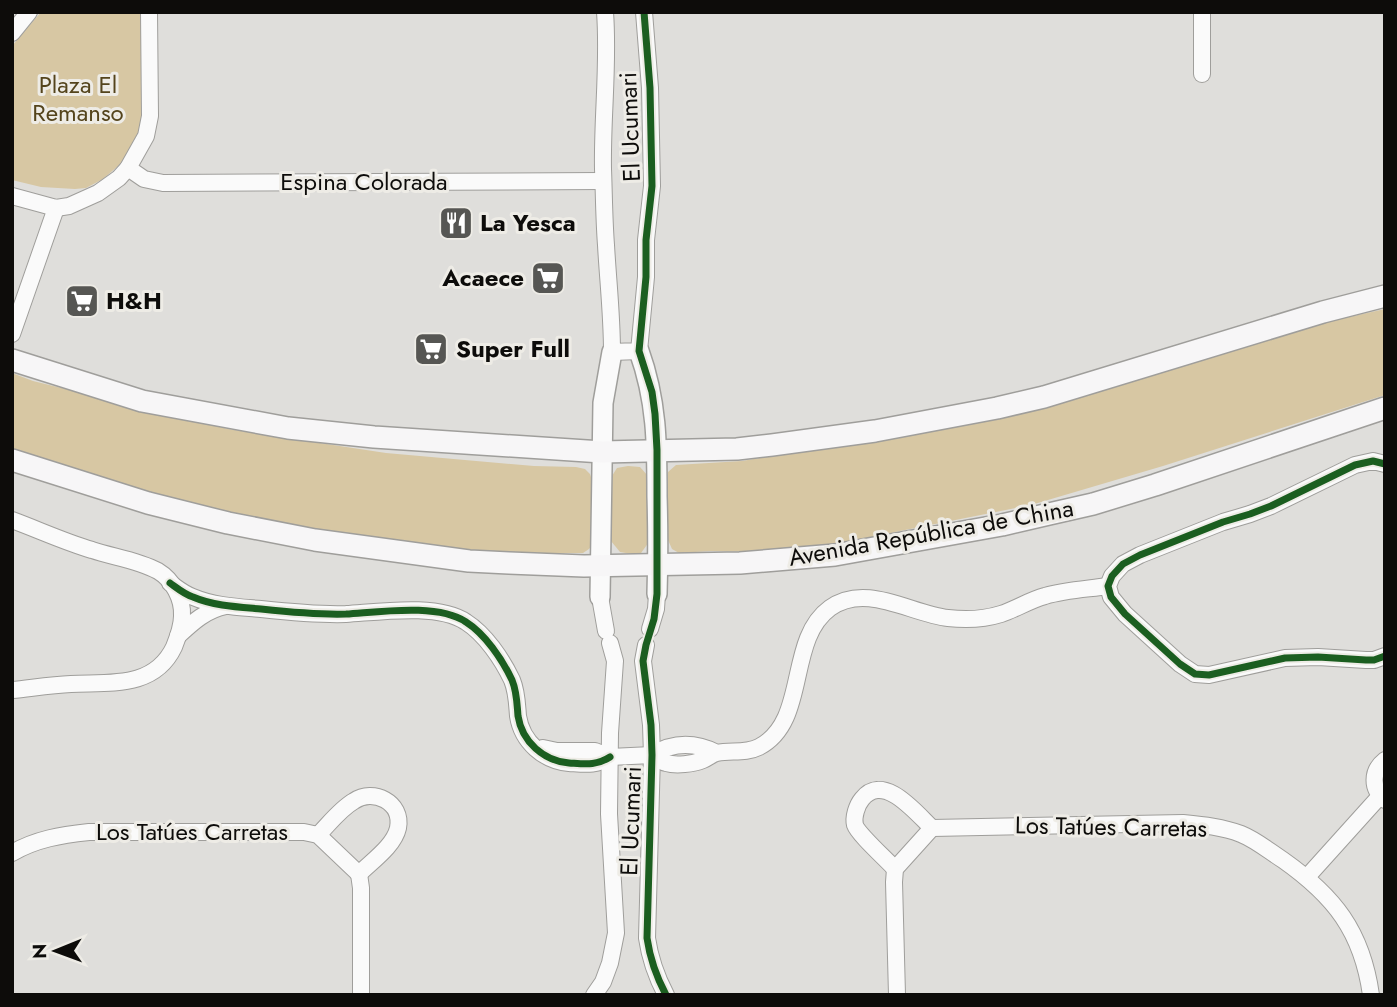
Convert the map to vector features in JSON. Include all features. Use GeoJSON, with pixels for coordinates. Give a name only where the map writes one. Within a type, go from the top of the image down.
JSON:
{"type":"FeatureCollection","features":[{"type":"Feature","properties":{"kind":"main road"},"geometry":{"type":"LineString","coordinates":[[12,360],[142,401],[288,428],[374,437],[602,452],[737,449],[875,431],[1044,397],[1323,312],[1385,296]]}},
{"type":"Feature","properties":{"kind":"main road","name":"Avenida República de China"},"geometry":{"type":"LineString","coordinates":[[12,460],[148,503],[228,523],[315,540],[469,561],[584,566],[740,563],[822,556],[1002,525],[1122,495],[1385,408]]}},
{"type":"Feature","properties":{"kind":"street"},"geometry":{"type":"LineString","coordinates":[[12,33],[29,12]]}},
{"type":"Feature","properties":{"kind":"street"},"geometry":{"type":"LineString","coordinates":[[12,196],[56,208],[69,206],[98,193],[128,169],[146,136],[150,116],[149,12]]}},
{"type":"Feature","properties":{"kind":"street","name":"El Ucumari"},"geometry":{"type":"LineString","coordinates":[[605,12],[607,41],[603,181],[612,352]]}},
{"type":"Feature","properties":{"kind":"street","name":"El Ucumari"},"geometry":{"type":"LineString","coordinates":[[639,351],[651,198],[652,136],[644,12]]}},
{"type":"Feature","properties":{"kind":"street"},"geometry":{"type":"LineString","coordinates":[[1202,12],[1202,74]]}},
{"type":"Feature","properties":{"kind":"street","name":"Espina Colorada"},"geometry":{"type":"LineString","coordinates":[[128,169],[144,179],[163,183],[603,181]]}},
{"type":"Feature","properties":{"kind":"street"},"geometry":{"type":"LineString","coordinates":[[12,334],[56,208]]}},
{"type":"Feature","properties":{"kind":"street"},"geometry":{"type":"LineString","coordinates":[[600,597],[603,403],[612,352],[639,351],[652,392],[657,450],[657,594]]}},
{"type":"Feature","properties":{"kind":"street"},"geometry":{"type":"LineString","coordinates":[[1385,464],[1373,461],[1355,465],[1271,506],[1140,555],[1123,564],[1112,576],[1108,586],[1111,597],[1125,614],[1180,664],[1195,674],[1209,675],[1285,658],[1374,660],[1385,656]]}},
{"type":"Feature","properties":{"kind":"street"},"geometry":{"type":"LineString","coordinates":[[12,520],[80,546],[151,568],[166,577],[181,600],[182,619],[177,638],[165,661],[139,678],[119,683],[12,690]]}},
{"type":"Feature","properties":{"kind":"street"},"geometry":{"type":"LineString","coordinates":[[170,583],[193,597],[229,606],[313,614],[433,611],[456,616],[474,628],[506,670],[517,696],[522,730],[533,746],[557,751],[595,751],[610,757],[652,755],[664,748],[696,745],[717,753],[735,753],[758,747],[768,741],[785,720],[812,631],[820,617],[837,604],[849,600],[874,599],[896,603],[929,615],[975,618],[1001,614],[1043,596],[1108,586]]}},
{"type":"Feature","properties":{"kind":"street","name":"El Ucumari"},"geometry":{"type":"LineString","coordinates":[[657,594],[643,661],[652,755],[648,938],[649,955],[655,975],[666,995]]}},
{"type":"Feature","properties":{"kind":"street","name":"El Ucumari"},"geometry":{"type":"LineString","coordinates":[[594,995],[603,982],[610,963],[616,933],[609,814],[616,669],[600,597]]}},
{"type":"Feature","properties":{"kind":"street"},"geometry":{"type":"LineString","coordinates":[[177,638],[202,615],[229,606]]}},
{"type":"Feature","properties":{"kind":"street"},"geometry":{"type":"LineString","coordinates":[[1307,877],[1382,798],[1376,790],[1374,775],[1385,760]]}},
{"type":"Feature","properties":{"kind":"street"},"geometry":{"type":"LineString","coordinates":[[895,869],[855,825],[858,805],[868,794],[875,791],[894,793],[932,828],[895,869],[897,995]]}},
{"type":"Feature","properties":{"kind":"street"},"geometry":{"type":"LineString","coordinates":[[318,835],[354,800],[365,796],[387,800],[393,806],[398,819],[397,829],[389,844],[359,874],[361,995]]}},
{"type":"Feature","properties":{"kind":"street","name":"Los Tatúes Carretas"},"geometry":{"type":"LineString","coordinates":[[932,828],[1183,823],[1207,825],[1243,835],[1307,877],[1333,902],[1359,945],[1371,995]]}},
{"type":"Feature","properties":{"kind":"street","name":"Los Tatúes Carretas"},"geometry":{"type":"LineString","coordinates":[[12,853],[42,839],[89,832],[304,832],[318,835],[359,874]]}},
{"type":"Feature","properties":{"kind":"green space","name":"Plaza El Remanso"},"geometry":{"type":"Polygon","coordinates":[[[41,12],[144,12],[143,120],[139,138],[118,166],[103,179],[86,188],[41,187],[12,180],[12,46],[41,12]]]}},
{"type":"Feature","properties":{"kind":"green space"},"geometry":{"type":"Polygon","coordinates":[[[1385,309],[1385,395],[1031,505],[895,532],[845,546],[792,552],[679,553],[672,549],[668,540],[668,472],[676,465],[742,461],[900,438],[1017,415],[1318,324],[1385,309]]]}},
{"type":"Feature","properties":{"kind":"green space"},"geometry":{"type":"Polygon","coordinates":[[[12,373],[33,381],[228,429],[386,453],[585,469],[593,483],[592,545],[583,553],[485,553],[386,543],[181,504],[12,450],[12,373]]]}},
{"type":"Feature","properties":{"kind":"green space"},"geometry":{"type":"Polygon","coordinates":[[[640,467],[648,476],[649,542],[641,553],[632,554],[620,552],[611,541],[610,479],[617,468],[640,467]]]}},
{"type":"Feature","properties":{"kind":"cycle path"},"geometry":{"type":"LineString","coordinates":[[644,12],[650,88],[652,186],[639,351],[652,392],[657,450],[657,594],[654,619],[643,661],[652,755],[647,938],[654,967],[666,995]]}},
{"type":"Feature","properties":{"kind":"cycle path"},"geometry":{"type":"LineString","coordinates":[[1385,464],[1373,461],[1355,465],[1271,506],[1140,555],[1123,564],[1112,576],[1108,586],[1111,597],[1125,614],[1180,664],[1195,674],[1209,675],[1285,658],[1374,660],[1385,656]]}},
{"type":"Feature","properties":{"kind":"cycle path"},"geometry":{"type":"LineString","coordinates":[[170,583],[201,600],[235,607],[324,614],[424,611],[454,616],[480,633],[503,664],[512,680],[520,725],[529,742],[543,754],[569,763],[595,763],[610,757]]}},
{"type":"Feature","properties":{"kind":"place","name":"La Yesca"},"geometry":{"type":"Point","coordinates":[456,223]}},
{"type":"Feature","properties":{"kind":"place","name":"Acaece"},"geometry":{"type":"Point","coordinates":[548,278]}},
{"type":"Feature","properties":{"kind":"place","name":"H&H"},"geometry":{"type":"Point","coordinates":[82,301]}},
{"type":"Feature","properties":{"kind":"place","name":"Super Full"},"geometry":{"type":"Point","coordinates":[431,349]}}]}
